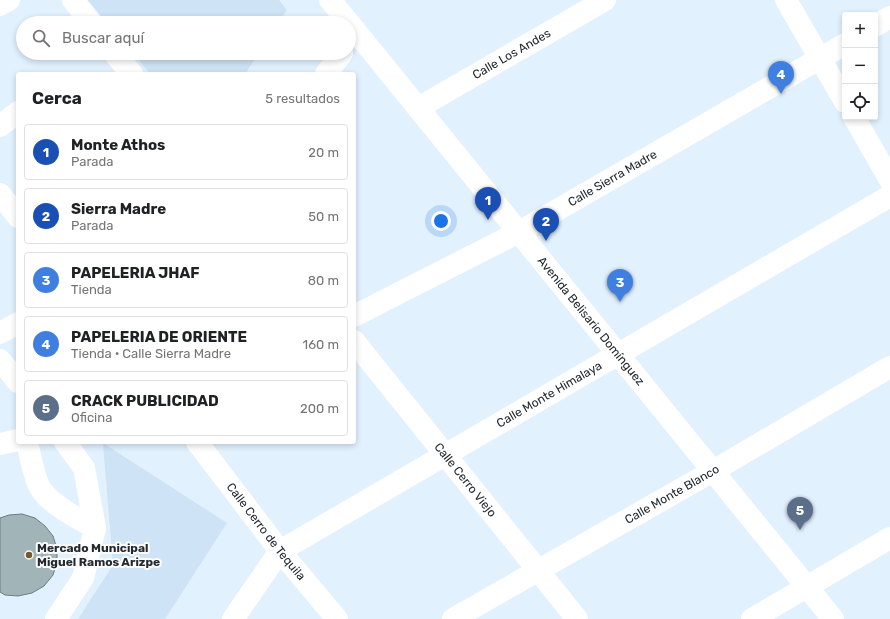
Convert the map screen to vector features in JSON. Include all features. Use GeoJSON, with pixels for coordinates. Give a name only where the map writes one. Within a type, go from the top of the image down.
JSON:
{"type":"FeatureCollection","features":[{"type":"Feature","properties":{"kind":"street"},"geometry":{"type":"LineString","coordinates":[[0,5],[9,0]]}},
{"type":"Feature","properties":{"kind":"street"},"geometry":{"type":"LineString","coordinates":[[73,0],[86,16]]}},
{"type":"Feature","properties":{"kind":"street","name":"Avenida Belisario Domínguez"},"geometry":{"type":"LineString","coordinates":[[330,0],[341,16]]}},
{"type":"Feature","properties":{"kind":"street","name":"Calle Los Andes"},"geometry":{"type":"LineString","coordinates":[[418,108],[605,0]]}},
{"type":"Feature","properties":{"kind":"street"},"geometry":{"type":"LineString","coordinates":[[786,0],[842,97]]}},
{"type":"Feature","properties":{"kind":"street"},"geometry":{"type":"LineString","coordinates":[[878,24],[890,18]]}},
{"type":"Feature","properties":{"kind":"street","name":"Avenida Belisario Domínguez"},"geometry":{"type":"LineString","coordinates":[[356,37],[418,108],[833,619]]}},
{"type":"Feature","properties":{"kind":"street","name":"Calle Sierra Madre"},"geometry":{"type":"LineString","coordinates":[[356,315],[519,232],[842,46]]}},
{"type":"Feature","properties":{"kind":"street"},"geometry":{"type":"LineString","coordinates":[[120,60],[130,72]]}},
{"type":"Feature","properties":{"kind":"street"},"geometry":{"type":"LineString","coordinates":[[328,72],[337,60]]}},
{"type":"Feature","properties":{"kind":"street"},"geometry":{"type":"LineString","coordinates":[[0,126],[16,114]]}},
{"type":"Feature","properties":{"kind":"street"},"geometry":{"type":"LineString","coordinates":[[856,120],[890,180]]}},
{"type":"Feature","properties":{"kind":"street"},"geometry":{"type":"LineString","coordinates":[[0,194],[16,214]]}},
{"type":"Feature","properties":{"kind":"street","name":"Calle Monte Himalaya"},"geometry":{"type":"LineString","coordinates":[[232,619],[280,551],[890,196]]}},
{"type":"Feature","properties":{"kind":"street"},"geometry":{"type":"LineString","coordinates":[[0,333],[16,325]]}},
{"type":"Feature","properties":{"kind":"street","name":"Calle Cerro Viejo"},"geometry":{"type":"LineString","coordinates":[[356,344],[577,619]]}},
{"type":"Feature","properties":{"kind":"street"},"geometry":{"type":"LineString","coordinates":[[0,360],[16,380]]}},
{"type":"Feature","properties":{"kind":"street","name":"Calle Monte Blanco"},"geometry":{"type":"LineString","coordinates":[[453,619],[713,471],[890,367]]}},
{"type":"Feature","properties":{"kind":"street"},"geometry":{"type":"LineString","coordinates":[[0,444],[16,440]]}},
{"type":"Feature","properties":{"kind":"street"},"geometry":{"type":"LineString","coordinates":[[28,444],[39,486],[48,497],[59,506],[95,528]]}},
{"type":"Feature","properties":{"kind":"street"},"geometry":{"type":"LineString","coordinates":[[56,619],[83,578],[95,528],[84,468],[66,444]]}},
{"type":"Feature","properties":{"kind":"street","name":"Calle Cerro de Tequila"},"geometry":{"type":"LineString","coordinates":[[199,444],[280,551],[337,619]]}},
{"type":"Feature","properties":{"kind":"street"},"geometry":{"type":"LineString","coordinates":[[752,619],[890,538]]}},
{"type":"Feature","properties":{"kind":"shaded area"},"geometry":{"type":"Polygon","coordinates":[[[88,0],[279,0],[287,10],[283,16],[101,16],[88,0]]]}},
{"type":"Feature","properties":{"kind":"shaded area"},"geometry":{"type":"Polygon","coordinates":[[[139,60],[254,60],[246,72],[148,72],[139,60]]]}},
{"type":"Feature","properties":{"kind":"shaded area"},"geometry":{"type":"Polygon","coordinates":[[[103,444],[227,523],[165,619],[78,619],[113,565],[103,444]]]}},
{"type":"Feature","properties":{"kind":"building","name":"Mercado Municipal Miguel Ramos Arizpe"},"geometry":{"type":"Polygon","coordinates":[[[22,514],[35,518],[45,526],[53,536],[57,549],[57,562],[53,575],[44,586],[32,593],[18,596],[5,595],[0,592],[0,518],[9,515],[22,514]]]}},
{"type":"Feature","properties":{"kind":"place","name":"PAPELERIA DE ORIENTE"},"geometry":{"type":"Point","coordinates":[781,94]}},
{"type":"Feature","properties":{"kind":"place","name":"Monte Athos"},"geometry":{"type":"Point","coordinates":[488,220]}},
{"type":"Feature","properties":{"kind":"place","name":"Sierra Madre"},"geometry":{"type":"Point","coordinates":[546,241]}},
{"type":"Feature","properties":{"kind":"place","name":"PAPELERIA JHAF"},"geometry":{"type":"Point","coordinates":[620,302]}},
{"type":"Feature","properties":{"kind":"place","name":"CRACK PUBLICIDAD"},"geometry":{"type":"Point","coordinates":[800,530]}},
{"type":"Feature","properties":{"kind":"place","name":"Mercado Municipal Miguel Ramos Arizpe"},"geometry":{"type":"Point","coordinates":[29,555]}}]}
